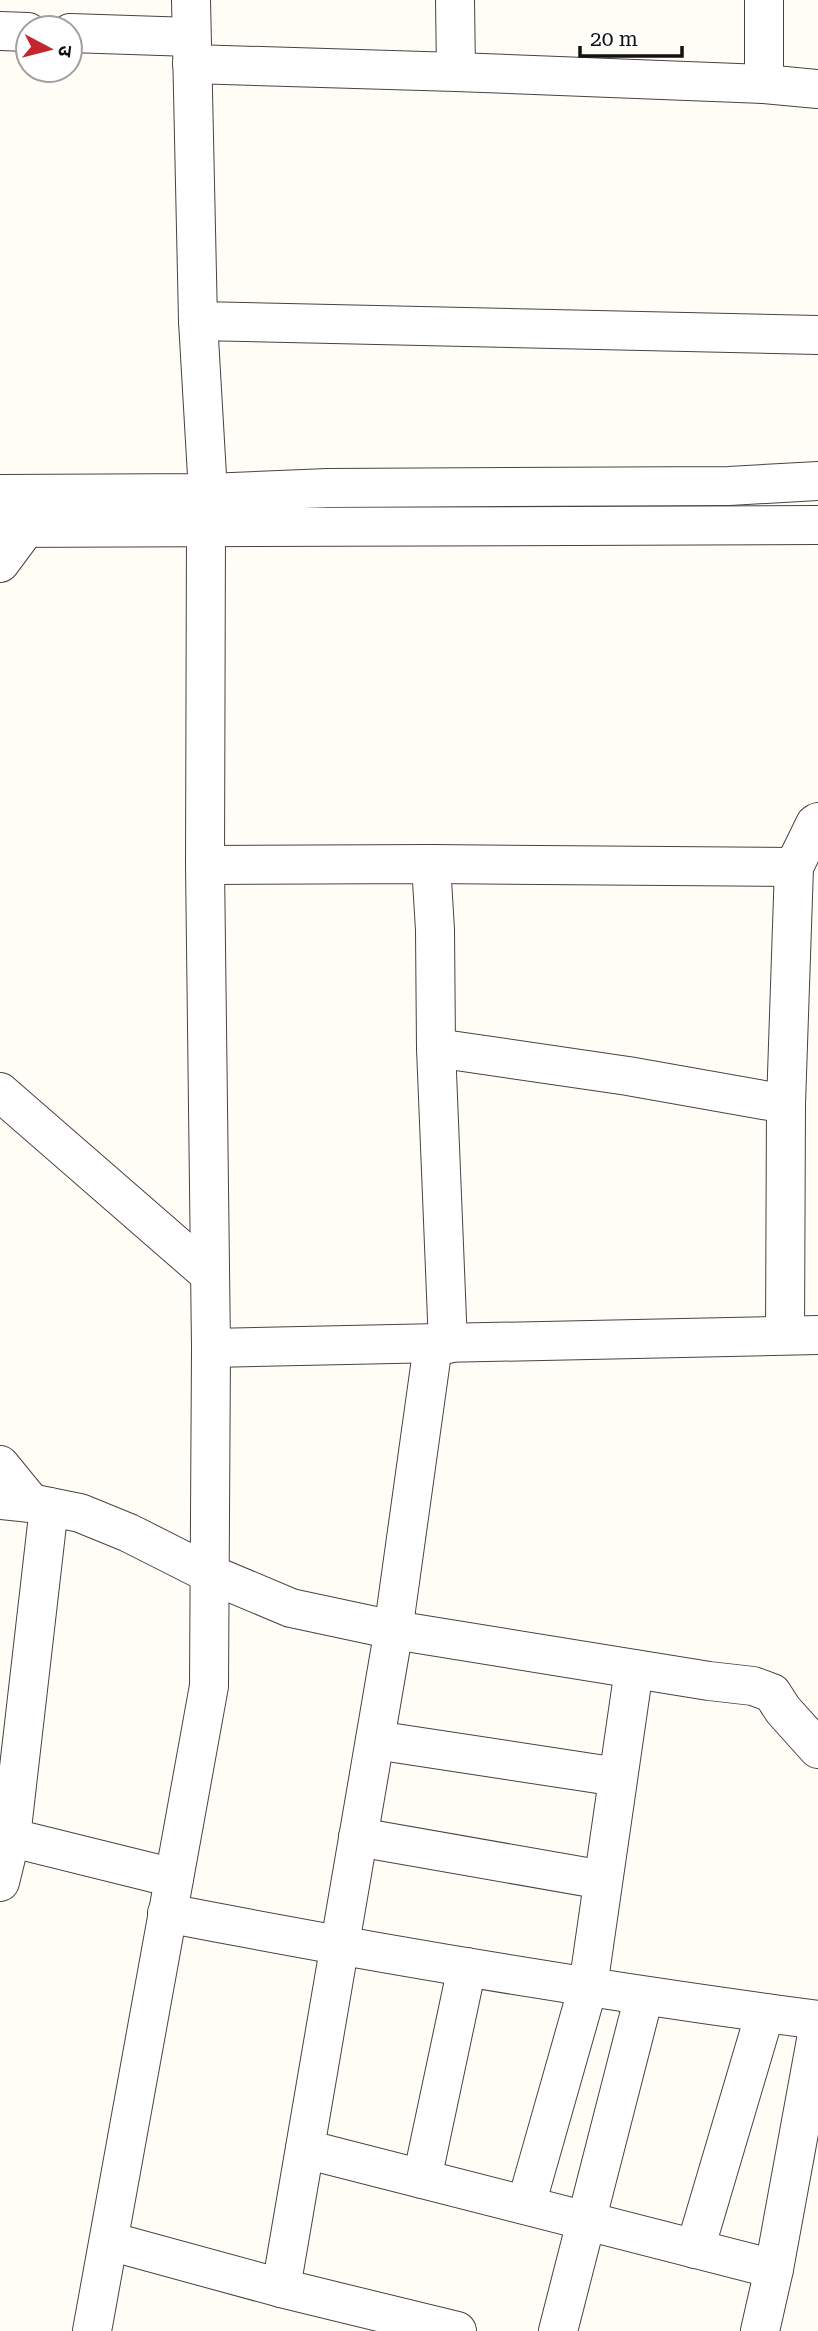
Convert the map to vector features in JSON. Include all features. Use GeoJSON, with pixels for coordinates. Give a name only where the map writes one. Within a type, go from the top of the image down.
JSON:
{"type":"FeatureCollection","features":[{"type":"Feature","properties":{"kind":"street"},"geometry":{"type":"LineString","coordinates":[[455,0],[456,72]]}},
{"type":"Feature","properties":{"kind":"street"},"geometry":{"type":"LineString","coordinates":[[764,0],[764,84]]}},
{"type":"Feature","properties":{"kind":"street"},"geometry":{"type":"LineString","coordinates":[[84,33],[191,34],[456,72],[764,84],[818,89]]}},
{"type":"Feature","properties":{"kind":"street"},"geometry":{"type":"LineString","coordinates":[[92,2331],[209,1686],[211,1348],[205,865],[207,510],[198,321],[191,34]]}},
{"type":"Feature","properties":{"kind":"street"},"geometry":{"type":"LineString","coordinates":[[198,321],[818,335]]}},
{"type":"Feature","properties":{"kind":"street"},"geometry":{"type":"LineString","coordinates":[[0,564],[13,528],[207,510],[328,488],[729,485],[818,481]]}},
{"type":"Feature","properties":{"kind":"street"},"geometry":{"type":"LineString","coordinates":[[0,494],[207,510],[522,528],[818,525]]}},
{"type":"Feature","properties":{"kind":"street"},"geometry":{"type":"LineString","coordinates":[[211,1348],[801,1335],[786,1104],[794,867],[814,824],[818,822]]}},
{"type":"Feature","properties":{"kind":"street"},"geometry":{"type":"LineString","coordinates":[[281,2288],[441,1344],[435,930],[431,864]]}},
{"type":"Feature","properties":{"kind":"street"},"geometry":{"type":"LineString","coordinates":[[205,865],[794,867]]}},
{"type":"Feature","properties":{"kind":"street"},"geometry":{"type":"LineString","coordinates":[[436,1048],[628,1076],[786,1104]]}},
{"type":"Feature","properties":{"kind":"street"},"geometry":{"type":"LineString","coordinates":[[0,1092],[208,1273]]}},
{"type":"Feature","properties":{"kind":"street"},"geometry":{"type":"LineString","coordinates":[[0,1465],[27,1503],[6,1836],[0,1882]]}},
{"type":"Feature","properties":{"kind":"street"},"geometry":{"type":"LineString","coordinates":[[27,1503],[80,1513],[117,1528],[209,1574],[291,1608],[394,1630],[753,1686],[772,1693],[783,1710],[818,1749]]}},
{"type":"Feature","properties":{"kind":"street"},"geometry":{"type":"LineString","coordinates":[[526,2205],[588,1987],[634,1669]]}},
{"type":"Feature","properties":{"kind":"street"},"geometry":{"type":"LineString","coordinates":[[375,1740],[618,1777]]}},
{"type":"Feature","properties":{"kind":"street"},"geometry":{"type":"LineString","coordinates":[[6,1836],[171,1895],[339,1946],[644,1996],[818,2020]]}},
{"type":"Feature","properties":{"kind":"street"},"geometry":{"type":"LineString","coordinates":[[358,1837],[603,1880]]}},
{"type":"Feature","properties":{"kind":"street"},"geometry":{"type":"LineString","coordinates":[[422,2179],[467,1967]]}},
{"type":"Feature","properties":{"kind":"street"},"geometry":{"type":"LineString","coordinates":[[558,2331],[644,1996]]}},
{"type":"Feature","properties":{"kind":"street"},"geometry":{"type":"LineString","coordinates":[[695,2249],[765,2013]]}},
{"type":"Feature","properties":{"kind":"street"},"geometry":{"type":"LineString","coordinates":[[760,2331],[818,2029]]}},
{"type":"Feature","properties":{"kind":"street"},"geometry":{"type":"LineString","coordinates":[[305,2149],[774,2269]]}},
{"type":"Feature","properties":{"kind":"street"},"geometry":{"type":"LineString","coordinates":[[108,2241],[281,2288],[457,2331]]}}]}
